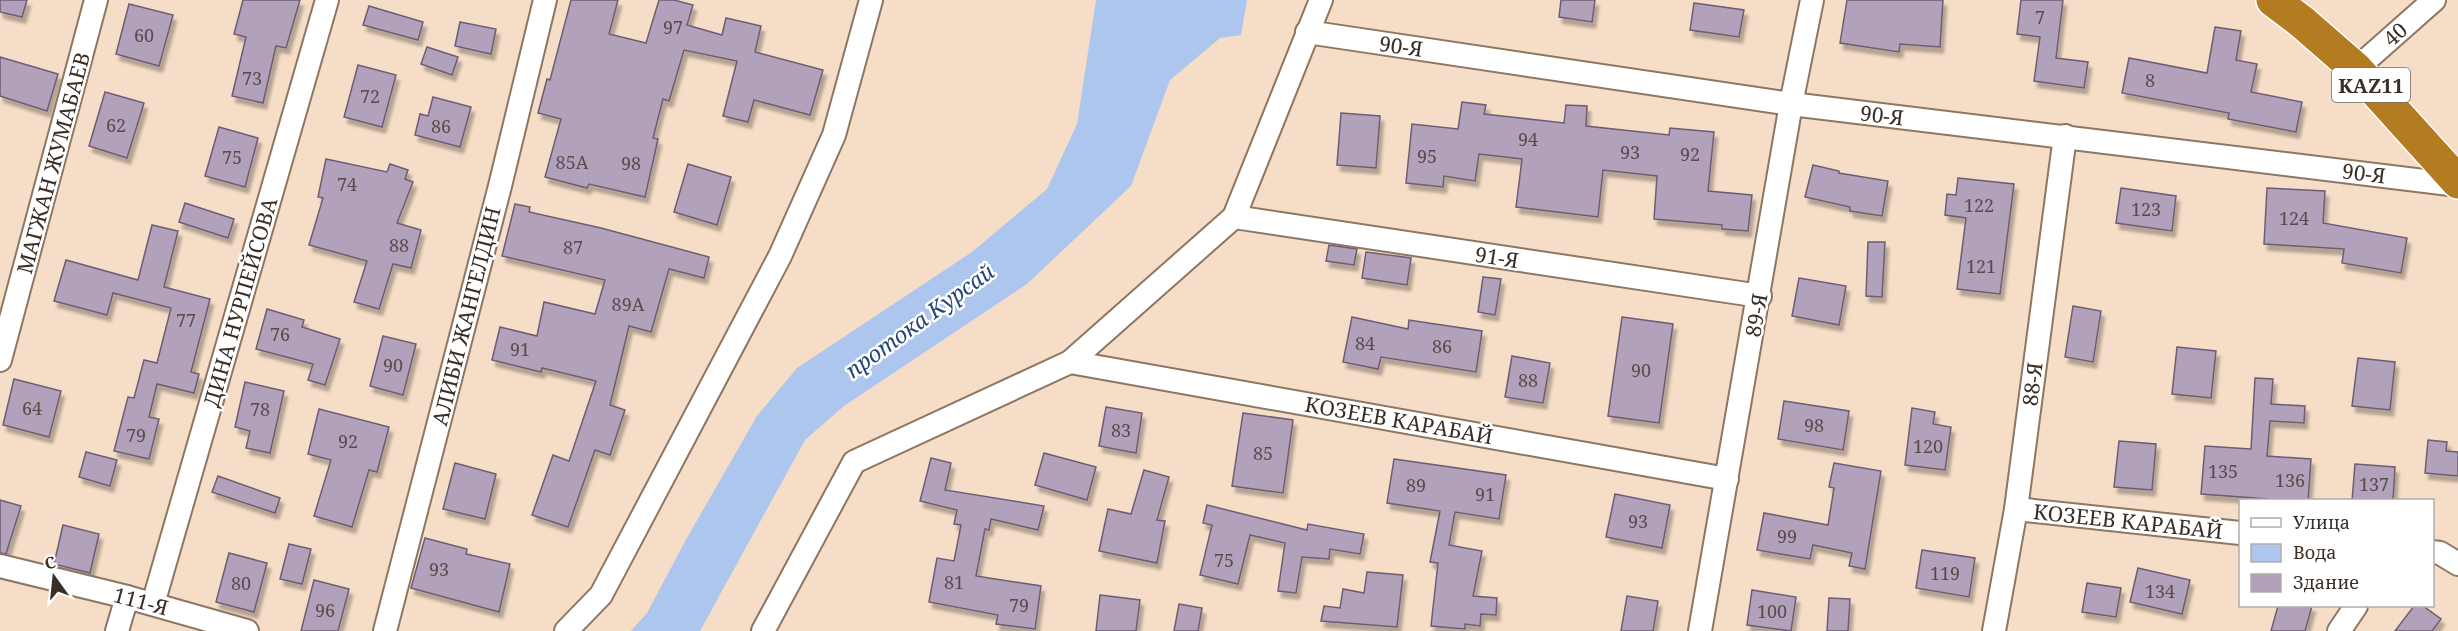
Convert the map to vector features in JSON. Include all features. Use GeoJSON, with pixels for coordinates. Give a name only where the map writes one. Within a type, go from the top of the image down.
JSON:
{"type":"FeatureCollection","features":[{"type":"Feature","properties":{"kind":"highway","name":"KAZ11"},"geometry":{"type":"LineString","coordinates":[[2273,0],[2356,69],[2458,183]]}},
{"type":"Feature","properties":{"kind":"street","name":"МАГЖАН ЖУМАБАЕВ"},"geometry":{"type":"LineString","coordinates":[[0,360],[96,0]]}},
{"type":"Feature","properties":{"kind":"street","name":"ДИНА НУРПЕЙСОВА"},"geometry":{"type":"LineString","coordinates":[[153,604],[327,0]]}},
{"type":"Feature","properties":{"kind":"street","name":"АЛИБИ ЖАНГЕЛДИН"},"geometry":{"type":"LineString","coordinates":[[385,631],[500,186],[545,0]]}},
{"type":"Feature","properties":{"kind":"street"},"geometry":{"type":"LineString","coordinates":[[566,631],[601,595],[780,256],[834,135],[872,0]]}},
{"type":"Feature","properties":{"kind":"street"},"geometry":{"type":"LineString","coordinates":[[763,631],[854,462],[1070,362],[1234,217],[1307,32],[1322,0]]}},
{"type":"Feature","properties":{"kind":"street","name":"89-Я"},"geometry":{"type":"LineString","coordinates":[[1700,631],[1760,296],[1791,104],[1812,0]]}},
{"type":"Feature","properties":{"kind":"street","name":"40"},"geometry":{"type":"LineString","coordinates":[[2356,69],[2434,0]]}},
{"type":"Feature","properties":{"kind":"street","name":"90-Я"},"geometry":{"type":"LineString","coordinates":[[1307,32],[1791,104],[2458,183]]}},
{"type":"Feature","properties":{"kind":"street","name":"88-Я"},"geometry":{"type":"LineString","coordinates":[[1994,631],[2016,509],[2064,136]]}},
{"type":"Feature","properties":{"kind":"street","name":"91-Я"},"geometry":{"type":"LineString","coordinates":[[1234,217],[1760,296]]}},
{"type":"Feature","properties":{"kind":"street","name":"КОЗЕЕВ КАРАБАЙ"},"geometry":{"type":"LineString","coordinates":[[1070,362],[1727,478]]}},
{"type":"Feature","properties":{"kind":"street","name":"КОЗЕЕВ КАРАБАЙ"},"geometry":{"type":"LineString","coordinates":[[2016,509],[2239,533]]}},
{"type":"Feature","properties":{"kind":"street"},"geometry":{"type":"LineString","coordinates":[[2434,552],[2440,553],[2458,564]]}},
{"type":"Feature","properties":{"kind":"street","name":"111-Я"},"geometry":{"type":"LineString","coordinates":[[0,566],[127,597],[247,631]]}},
{"type":"Feature","properties":{"kind":"street"},"geometry":{"type":"LineString","coordinates":[[117,631],[127,597]]}},
{"type":"Feature","properties":{"kind":"street"},"geometry":{"type":"LineString","coordinates":[[2339,631],[2355,607]]}},
{"type":"Feature","properties":{"kind":"water","name":"протока Курсай"},"geometry":{"type":"Polygon","coordinates":[[[1096,0],[1247,0],[1241,35],[1220,38],[1170,80],[1131,186],[1027,284],[844,406],[805,440],[700,631],[631,631],[647,613],[757,416],[797,368],[972,252],[1047,189],[1077,124],[1096,0]]]}},
{"type":"Feature","properties":{"kind":"building"},"geometry":{"type":"Polygon","coordinates":[[[0,0],[27,0],[22,17],[0,12],[0,0]]]}},
{"type":"Feature","properties":{"kind":"building"},"geometry":{"type":"Polygon","coordinates":[[[243,0],[300,0],[286,48],[276,46],[263,103],[232,96],[246,37],[234,34],[243,0]]]}},
{"type":"Feature","properties":{"kind":"building"},"geometry":{"type":"Polygon","coordinates":[[[571,0],[618,0],[609,34],[646,43],[659,0],[674,0],[693,5],[687,25],[722,35],[726,18],[761,26],[755,52],[823,70],[810,115],[754,100],[748,122],[723,116],[737,61],[684,50],[669,101],[663,99],[653,138],[658,139],[645,197],[589,184],[587,188],[545,177],[561,119],[538,113],[547,79],[550,80],[571,0]]]}},
{"type":"Feature","properties":{"kind":"building"},"geometry":{"type":"Polygon","coordinates":[[[1561,0],[1595,0],[1592,22],[1559,17],[1561,0]]]}},
{"type":"Feature","properties":{"kind":"building"},"geometry":{"type":"Polygon","coordinates":[[[1847,0],[1943,0],[1940,47],[1900,44],[1899,52],[1840,43],[1847,0]]]}},
{"type":"Feature","properties":{"kind":"building"},"geometry":{"type":"Polygon","coordinates":[[[2021,0],[2063,0],[2056,58],[2088,62],[2084,88],[2034,81],[2040,37],[2017,34],[2021,0]]]}},
{"type":"Feature","properties":{"kind":"building"},"geometry":{"type":"Polygon","coordinates":[[[1694,3],[1744,10],[1739,37],[1690,30],[1694,3]]]}},
{"type":"Feature","properties":{"kind":"building"},"geometry":{"type":"Polygon","coordinates":[[[129,4],[173,15],[159,66],[116,54],[129,4]]]}},
{"type":"Feature","properties":{"kind":"building"},"geometry":{"type":"Polygon","coordinates":[[[369,6],[423,22],[418,40],[363,25],[369,6]]]}},
{"type":"Feature","properties":{"kind":"building"},"geometry":{"type":"Polygon","coordinates":[[[460,22],[496,29],[491,54],[455,46],[460,22]]]}},
{"type":"Feature","properties":{"kind":"building"},"geometry":{"type":"Polygon","coordinates":[[[2215,27],[2241,31],[2236,60],[2257,64],[2251,92],[2302,102],[2296,132],[2228,119],[2229,113],[2122,93],[2129,58],[2207,73],[2215,27]]]}},
{"type":"Feature","properties":{"kind":"building"},"geometry":{"type":"Polygon","coordinates":[[[427,47],[458,57],[452,75],[421,64],[427,47]]]}},
{"type":"Feature","properties":{"kind":"building"},"geometry":{"type":"Polygon","coordinates":[[[0,57],[58,74],[47,111],[0,96],[0,57]]]}},
{"type":"Feature","properties":{"kind":"building"},"geometry":{"type":"Polygon","coordinates":[[[358,65],[396,75],[382,127],[344,117],[358,65]]]}},
{"type":"Feature","properties":{"kind":"building"},"geometry":{"type":"Polygon","coordinates":[[[105,92],[144,103],[127,158],[89,146],[105,92]]]}},
{"type":"Feature","properties":{"kind":"building"},"geometry":{"type":"Polygon","coordinates":[[[433,97],[471,107],[460,147],[415,135],[420,114],[428,116],[433,97]]]}},
{"type":"Feature","properties":{"kind":"building"},"geometry":{"type":"Polygon","coordinates":[[[1462,102],[1486,105],[1484,114],[1564,123],[1566,105],[1587,106],[1586,126],[1669,135],[1670,128],[1714,132],[1708,191],[1752,195],[1748,231],[1722,229],[1722,225],[1654,219],[1657,176],[1603,170],[1598,217],[1516,207],[1522,159],[1479,154],[1475,181],[1444,176],[1443,187],[1406,183],[1412,124],[1458,129],[1462,102]]]}},
{"type":"Feature","properties":{"kind":"building"},"geometry":{"type":"Polygon","coordinates":[[[1341,113],[1380,116],[1376,168],[1337,165],[1341,113]]]}},
{"type":"Feature","properties":{"kind":"building"},"geometry":{"type":"Polygon","coordinates":[[[219,127],[258,138],[245,187],[205,176],[219,127]]]}},
{"type":"Feature","properties":{"kind":"building"},"geometry":{"type":"Polygon","coordinates":[[[326,159],[387,172],[390,164],[408,170],[405,179],[413,182],[397,223],[421,230],[411,268],[393,264],[379,309],[354,302],[367,261],[309,245],[323,198],[318,197],[326,159]]]}},
{"type":"Feature","properties":{"kind":"building"},"geometry":{"type":"Polygon","coordinates":[[[688,164],[731,177],[717,225],[674,212],[688,164]]]}},
{"type":"Feature","properties":{"kind":"building"},"geometry":{"type":"Polygon","coordinates":[[[1813,165],[1839,171],[1839,173],[1888,181],[1882,216],[1850,211],[1850,207],[1805,197],[1813,165]]]}},
{"type":"Feature","properties":{"kind":"building"},"geometry":{"type":"Polygon","coordinates":[[[1958,178],[2014,184],[2000,294],[1957,289],[1966,218],[1945,215],[1947,194],[1956,195],[1958,178]]]}},
{"type":"Feature","properties":{"kind":"building"},"geometry":{"type":"Polygon","coordinates":[[[2121,188],[2176,196],[2172,231],[2116,223],[2121,188]]]}},
{"type":"Feature","properties":{"kind":"building"},"geometry":{"type":"Polygon","coordinates":[[[2267,188],[2325,191],[2323,223],[2407,238],[2401,273],[2342,263],[2344,249],[2264,244],[2267,188]]]}},
{"type":"Feature","properties":{"kind":"building"},"geometry":{"type":"Polygon","coordinates":[[[185,203],[234,219],[228,238],[179,222],[185,203]]]}},
{"type":"Feature","properties":{"kind":"building"},"geometry":{"type":"Polygon","coordinates":[[[515,204],[530,207],[529,212],[601,228],[709,257],[704,278],[669,269],[651,332],[629,326],[610,405],[625,410],[610,455],[595,450],[568,527],[532,515],[553,455],[569,461],[596,381],[542,368],[541,372],[492,360],[500,327],[537,336],[544,302],[595,314],[605,280],[502,256],[515,204]]]}},
{"type":"Feature","properties":{"kind":"building"},"geometry":{"type":"Polygon","coordinates":[[[152,225],[178,231],[164,287],[210,299],[191,372],[199,374],[194,393],[157,384],[149,417],[159,419],[149,459],[114,451],[128,397],[134,398],[144,360],[157,363],[171,308],[113,293],[107,315],[54,301],[66,260],[138,280],[152,225]]]}},
{"type":"Feature","properties":{"kind":"building"},"geometry":{"type":"Polygon","coordinates":[[[1868,242],[1885,242],[1882,297],[1866,296],[1868,242]]]}},
{"type":"Feature","properties":{"kind":"building"},"geometry":{"type":"Polygon","coordinates":[[[1329,245],[1357,249],[1354,265],[1326,261],[1329,245]]]}},
{"type":"Feature","properties":{"kind":"building"},"geometry":{"type":"Polygon","coordinates":[[[1366,252],[1411,258],[1407,285],[1362,278],[1366,252]]]}},
{"type":"Feature","properties":{"kind":"building"},"geometry":{"type":"Polygon","coordinates":[[[1483,277],[1501,279],[1495,315],[1478,312],[1483,277]]]}},
{"type":"Feature","properties":{"kind":"building"},"geometry":{"type":"Polygon","coordinates":[[[1799,278],[1846,286],[1839,325],[1792,316],[1799,278]]]}},
{"type":"Feature","properties":{"kind":"building"},"geometry":{"type":"Polygon","coordinates":[[[2073,306],[2101,311],[2093,362],[2065,357],[2073,306]]]}},
{"type":"Feature","properties":{"kind":"building"},"geometry":{"type":"Polygon","coordinates":[[[267,309],[304,320],[302,327],[340,339],[325,385],[308,380],[313,364],[256,349],[267,309]]]}},
{"type":"Feature","properties":{"kind":"building"},"geometry":{"type":"Polygon","coordinates":[[[1352,317],[1408,329],[1409,320],[1482,331],[1476,372],[1381,357],[1378,369],[1343,362],[1352,317]]]}},
{"type":"Feature","properties":{"kind":"building"},"geometry":{"type":"Polygon","coordinates":[[[1622,317],[1673,324],[1659,423],[1608,416],[1622,317]]]}},
{"type":"Feature","properties":{"kind":"building"},"geometry":{"type":"Polygon","coordinates":[[[383,336],[416,344],[403,395],[370,386],[383,336]]]}},
{"type":"Feature","properties":{"kind":"building"},"geometry":{"type":"Polygon","coordinates":[[[2177,347],[2216,351],[2211,398],[2172,394],[2177,347]]]}},
{"type":"Feature","properties":{"kind":"building"},"geometry":{"type":"Polygon","coordinates":[[[1512,356],[1550,363],[1543,403],[1505,397],[1512,356]]]}},
{"type":"Feature","properties":{"kind":"building"},"geometry":{"type":"Polygon","coordinates":[[[2358,358],[2395,362],[2390,410],[2352,406],[2358,358]]]}},
{"type":"Feature","properties":{"kind":"building"},"geometry":{"type":"Polygon","coordinates":[[[2255,378],[2273,379],[2271,404],[2305,406],[2304,423],[2270,421],[2267,456],[2311,459],[2308,499],[2268,499],[2201,494],[2205,446],[2251,449],[2255,378]]]}},
{"type":"Feature","properties":{"kind":"building"},"geometry":{"type":"Polygon","coordinates":[[[14,379],[61,391],[49,437],[3,425],[14,379]]]}},
{"type":"Feature","properties":{"kind":"building"},"geometry":{"type":"Polygon","coordinates":[[[245,382],[284,391],[270,453],[246,448],[250,431],[235,427],[245,382]]]}},
{"type":"Feature","properties":{"kind":"building"},"geometry":{"type":"Polygon","coordinates":[[[1784,401],[1849,411],[1843,450],[1778,439],[1784,401]]]}},
{"type":"Feature","properties":{"kind":"building"},"geometry":{"type":"Polygon","coordinates":[[[1106,407],[1142,413],[1136,453],[1099,446],[1106,407]]]}},
{"type":"Feature","properties":{"kind":"building"},"geometry":{"type":"Polygon","coordinates":[[[1912,408],[1935,412],[1933,424],[1951,427],[1945,470],[1905,465],[1912,408]]]}},
{"type":"Feature","properties":{"kind":"building"},"geometry":{"type":"Polygon","coordinates":[[[319,409],[389,427],[377,472],[369,470],[352,527],[314,516],[331,460],[308,454],[319,409]]]}},
{"type":"Feature","properties":{"kind":"building"},"geometry":{"type":"Polygon","coordinates":[[[1243,413],[1293,420],[1283,493],[1232,486],[1243,413]]]}},
{"type":"Feature","properties":{"kind":"building"},"geometry":{"type":"Polygon","coordinates":[[[2428,440],[2447,442],[2446,451],[2458,452],[2458,476],[2425,473],[2428,440]]]}},
{"type":"Feature","properties":{"kind":"building"},"geometry":{"type":"Polygon","coordinates":[[[2119,441],[2156,444],[2152,490],[2114,487],[2119,441]]]}},
{"type":"Feature","properties":{"kind":"building"},"geometry":{"type":"Polygon","coordinates":[[[86,452],[117,460],[110,486],[79,477],[86,452]]]}},
{"type":"Feature","properties":{"kind":"building"},"geometry":{"type":"Polygon","coordinates":[[[1044,453],[1096,467],[1087,500],[1035,485],[1044,453]]]}},
{"type":"Feature","properties":{"kind":"building"},"geometry":{"type":"Polygon","coordinates":[[[931,458],[951,463],[945,490],[1044,506],[1038,530],[991,519],[989,530],[985,529],[976,576],[1041,586],[1035,629],[996,624],[998,615],[929,602],[937,558],[954,561],[961,525],[954,524],[957,510],[920,501],[931,458]]]}},
{"type":"Feature","properties":{"kind":"building"},"geometry":{"type":"Polygon","coordinates":[[[1394,459],[1506,475],[1499,519],[1455,512],[1449,545],[1482,551],[1473,596],[1497,598],[1496,615],[1481,614],[1480,626],[1465,624],[1465,629],[1431,626],[1438,563],[1430,562],[1440,511],[1387,503],[1394,459]]]}},
{"type":"Feature","properties":{"kind":"building"},"geometry":{"type":"Polygon","coordinates":[[[455,463],[496,474],[485,519],[443,509],[455,463]]]}},
{"type":"Feature","properties":{"kind":"building"},"geometry":{"type":"Polygon","coordinates":[[[1834,463],[1881,471],[1865,569],[1849,566],[1852,553],[1813,545],[1810,559],[1757,550],[1764,513],[1828,525],[1834,488],[1829,487],[1834,463]]]}},
{"type":"Feature","properties":{"kind":"building"},"geometry":{"type":"Polygon","coordinates":[[[2355,464],[2395,467],[2393,499],[2352,499],[2355,464]]]}},
{"type":"Feature","properties":{"kind":"building"},"geometry":{"type":"Polygon","coordinates":[[[1144,470],[1169,477],[1157,520],[1165,521],[1157,563],[1099,551],[1108,509],[1131,514],[1144,470]]]}},
{"type":"Feature","properties":{"kind":"building"},"geometry":{"type":"Polygon","coordinates":[[[218,476],[280,498],[275,513],[212,492],[218,476]]]}},
{"type":"Feature","properties":{"kind":"building"},"geometry":{"type":"Polygon","coordinates":[[[1615,494],[1670,505],[1662,548],[1606,537],[1615,494]]]}},
{"type":"Feature","properties":{"kind":"building"},"geometry":{"type":"Polygon","coordinates":[[[0,500],[21,506],[6,554],[0,553],[0,500]]]}},
{"type":"Feature","properties":{"kind":"building"},"geometry":{"type":"Polygon","coordinates":[[[1207,505],[1307,530],[1308,524],[1364,534],[1360,554],[1330,549],[1329,559],[1302,557],[1296,593],[1278,591],[1285,543],[1250,535],[1238,584],[1200,575],[1212,525],[1203,523],[1207,505]]]}},
{"type":"Feature","properties":{"kind":"building"},"geometry":{"type":"Polygon","coordinates":[[[63,525],[99,534],[90,573],[54,564],[63,525]]]}},
{"type":"Feature","properties":{"kind":"building"},"geometry":{"type":"Polygon","coordinates":[[[425,538],[467,549],[466,554],[510,564],[499,612],[411,588],[425,538]]]}},
{"type":"Feature","properties":{"kind":"building"},"geometry":{"type":"Polygon","coordinates":[[[289,544],[311,549],[302,584],[280,579],[289,544]]]}},
{"type":"Feature","properties":{"kind":"building"},"geometry":{"type":"Polygon","coordinates":[[[1922,550],[1975,558],[1969,597],[1916,588],[1922,550]]]}},
{"type":"Feature","properties":{"kind":"building"},"geometry":{"type":"Polygon","coordinates":[[[229,553],[267,563],[254,612],[216,602],[229,553]]]}},
{"type":"Feature","properties":{"kind":"building"},"geometry":{"type":"Polygon","coordinates":[[[2138,568],[2190,580],[2182,614],[2130,602],[2138,568]]]}},
{"type":"Feature","properties":{"kind":"building"},"geometry":{"type":"Polygon","coordinates":[[[1367,572],[1403,575],[1397,627],[1321,621],[1324,606],[1340,608],[1343,589],[1364,593],[1367,572]]]}},
{"type":"Feature","properties":{"kind":"building"},"geometry":{"type":"Polygon","coordinates":[[[314,580],[349,589],[338,631],[301,631],[314,580]]]}},
{"type":"Feature","properties":{"kind":"building"},"geometry":{"type":"Polygon","coordinates":[[[2087,583],[2121,588],[2116,617],[2082,612],[2087,583]]]}},
{"type":"Feature","properties":{"kind":"building"},"geometry":{"type":"Polygon","coordinates":[[[1752,590],[1796,597],[1791,631],[1747,625],[1752,590]]]}},
{"type":"Feature","properties":{"kind":"building"},"geometry":{"type":"Polygon","coordinates":[[[1100,595],[1140,600],[1136,631],[1096,631],[1100,595]]]}},
{"type":"Feature","properties":{"kind":"building"},"geometry":{"type":"Polygon","coordinates":[[[1627,596],[1658,601],[1653,631],[1621,631],[1627,596]]]}},
{"type":"Feature","properties":{"kind":"building"},"geometry":{"type":"Polygon","coordinates":[[[1829,598],[1850,599],[1848,631],[1827,631],[1829,598]]]}},
{"type":"Feature","properties":{"kind":"building"},"geometry":{"type":"Polygon","coordinates":[[[1179,604],[1202,608],[1198,631],[1174,631],[1179,604]]]}},
{"type":"Feature","properties":{"kind":"building"},"geometry":{"type":"Polygon","coordinates":[[[2278,607],[2312,607],[2305,631],[2271,631],[2278,607]]]}},
{"type":"Feature","properties":{"kind":"building"},"geometry":{"type":"Polygon","coordinates":[[[2413,607],[2424,607],[2441,619],[2432,631],[2395,631],[2413,607]]]}}]}
